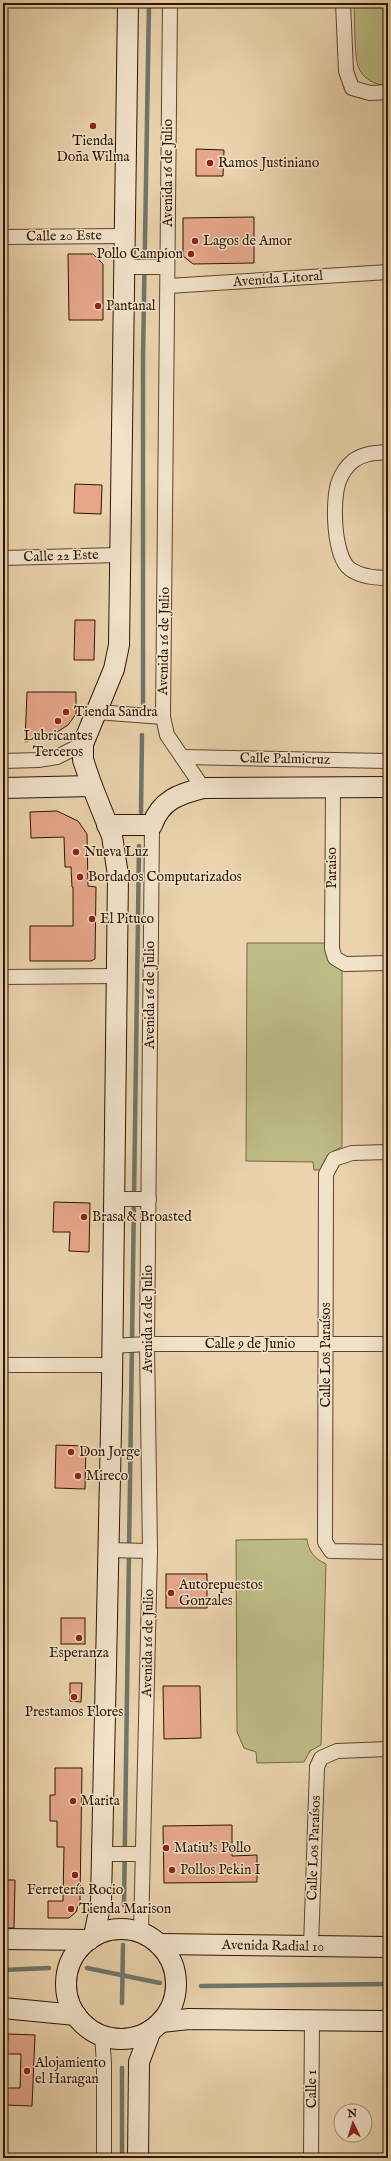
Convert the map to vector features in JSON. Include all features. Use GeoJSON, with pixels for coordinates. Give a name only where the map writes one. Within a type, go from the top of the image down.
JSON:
{"type":"FeatureCollection","features":[{"type":"Feature","properties":{"kind":"street"},"geometry":{"type":"LineString","coordinates":[[128,3],[124,236],[129,267],[119,555],[119,645],[114,669],[83,744],[83,760],[112,836],[118,875],[117,976],[119,1199],[115,1352],[114,1550],[108,1854],[101,1902],[91,1938],[77,1952],[69,1967],[66,1984],[69,2000],[76,2016],[88,2027],[102,2035],[127,2038],[156,2026],[189,2019],[388,2021]]}},
{"type":"Feature","properties":{"kind":"street","name":"Avenida 16 de Julio"},"geometry":{"type":"LineString","coordinates":[[141,1933],[138,1854],[150,1551],[143,1344],[146,1199],[143,825],[169,801],[185,793],[203,788],[167,735],[157,717],[168,286],[161,267],[170,3]]}},
{"type":"Feature","properties":{"kind":"street"},"geometry":{"type":"LineString","coordinates":[[343,3],[346,71],[352,88],[370,93],[388,92]]}},
{"type":"Feature","properties":{"kind":"street","name":"Calle 20 Este"},"geometry":{"type":"LineString","coordinates":[[3,237],[124,236]]}},
{"type":"Feature","properties":{"kind":"street"},"geometry":{"type":"LineString","coordinates":[[129,267],[161,267]]}},
{"type":"Feature","properties":{"kind":"street","name":"Avenida Litoral"},"geometry":{"type":"LineString","coordinates":[[168,286],[388,272]]}},
{"type":"Feature","properties":{"kind":"street"},"geometry":{"type":"LineString","coordinates":[[388,452],[368,454],[354,460],[345,469],[336,491],[335,516],[339,549],[343,560],[349,568],[374,578],[388,578]]}},
{"type":"Feature","properties":{"kind":"street","name":"Calle 22 Este"},"geometry":{"type":"LineString","coordinates":[[3,558],[119,555]]}},
{"type":"Feature","properties":{"kind":"street"},"geometry":{"type":"LineString","coordinates":[[96,712],[157,717]]}},
{"type":"Feature","properties":{"kind":"street"},"geometry":{"type":"LineString","coordinates":[[3,761],[38,760],[57,757],[83,744]]}},
{"type":"Feature","properties":{"kind":"street","name":"Calle Palmicruz"},"geometry":{"type":"LineString","coordinates":[[182,757],[388,761]]}},
{"type":"Feature","properties":{"kind":"street"},"geometry":{"type":"LineString","coordinates":[[3,788],[92,786]]}},
{"type":"Feature","properties":{"kind":"street","name":"Calle Palmicruz"},"geometry":{"type":"LineString","coordinates":[[203,788],[388,786]]}},
{"type":"Feature","properties":{"kind":"street","name":"Paraiso"},"geometry":{"type":"LineString","coordinates":[[333,787],[332,949],[335,958],[345,964],[388,963]]}},
{"type":"Feature","properties":{"kind":"street"},"geometry":{"type":"LineString","coordinates":[[107,825],[143,825]]}},
{"type":"Feature","properties":{"kind":"street"},"geometry":{"type":"LineString","coordinates":[[3,977],[117,976]]}},
{"type":"Feature","properties":{"kind":"street","name":"Calle Los Paraísos"},"geometry":{"type":"LineString","coordinates":[[388,1152],[352,1153],[334,1160],[326,1174],[325,1542],[331,1551],[388,1552]]}},
{"type":"Feature","properties":{"kind":"street"},"geometry":{"type":"LineString","coordinates":[[119,1199],[146,1199]]}},
{"type":"Feature","properties":{"kind":"street","name":"Calle 9 de Junio"},"geometry":{"type":"LineString","coordinates":[[3,1365],[115,1352],[143,1344],[388,1344]]}},
{"type":"Feature","properties":{"kind":"street"},"geometry":{"type":"LineString","coordinates":[[114,1550],[150,1551]]}},
{"type":"Feature","properties":{"kind":"street","name":"Calle Los Paraísos"},"geometry":{"type":"LineString","coordinates":[[311,1947],[317,1767],[321,1758],[337,1751],[388,1749]]}},
{"type":"Feature","properties":{"kind":"street"},"geometry":{"type":"LineString","coordinates":[[108,1854],[138,1854]]}},
{"type":"Feature","properties":{"kind":"street"},"geometry":{"type":"LineString","coordinates":[[101,1902],[119,1929]]}},
{"type":"Feature","properties":{"kind":"street"},"geometry":{"type":"LineString","coordinates":[[3,1939],[91,1938],[119,1929],[141,1933],[159,1944],[170,1957],[176,1974],[176,1991],[171,2008],[156,2026],[139,2062],[138,2158]]}},
{"type":"Feature","properties":{"kind":"street","name":"Avenida Radial 10"},"geometry":{"type":"LineString","coordinates":[[159,1944],[388,1947]]}},
{"type":"Feature","properties":{"kind":"street"},"geometry":{"type":"LineString","coordinates":[[3,2008],[76,2016]]}},
{"type":"Feature","properties":{"kind":"street","name":"Calle 1"},"geometry":{"type":"LineString","coordinates":[[312,2020],[312,2158]]}},
{"type":"Feature","properties":{"kind":"street"},"geometry":{"type":"LineString","coordinates":[[102,2035],[104,2064],[104,2158]]}},
{"type":"Feature","properties":{"kind":"street"},"geometry":{"type":"LineString","coordinates":[[127,2038],[139,2062]]}},
{"type":"Feature","properties":{"kind":"shaded area"},"geometry":{"type":"Polygon","coordinates":[[[354,3],[388,3],[388,85],[370,81],[360,71],[355,44],[354,3]]]}},
{"type":"Feature","properties":{"kind":"shaded area"},"geometry":{"type":"Polygon","coordinates":[[[247,943],[326,943],[342,969],[342,1147],[334,1151],[329,1156],[322,1170],[314,1170],[313,1162],[246,1161],[247,943]]]}},
{"type":"Feature","properties":{"kind":"shaded area"},"geometry":{"type":"Polygon","coordinates":[[[307,1539],[313,1554],[326,1564],[321,1745],[310,1751],[304,1762],[257,1763],[256,1752],[244,1748],[237,1732],[236,1540],[307,1539]]]}},
{"type":"Feature","properties":{"kind":"building","name":"Ramos Justiniano"},"geometry":{"type":"Polygon","coordinates":[[[196,149],[224,150],[223,176],[196,176],[196,149]]]}},
{"type":"Feature","properties":{"kind":"building","name":"Lagos de Amor"},"geometry":{"type":"Polygon","coordinates":[[[254,217],[254,263],[193,264],[183,256],[183,218],[254,217]]]}},
{"type":"Feature","properties":{"kind":"building"},"geometry":{"type":"Polygon","coordinates":[[[68,254],[93,254],[103,264],[103,320],[69,320],[68,254]]]}},
{"type":"Feature","properties":{"kind":"building"},"geometry":{"type":"Polygon","coordinates":[[[75,484],[102,485],[101,514],[74,513],[75,484]]]}},
{"type":"Feature","properties":{"kind":"building"},"geometry":{"type":"Polygon","coordinates":[[[75,620],[95,620],[94,660],[74,660],[75,620]]]}},
{"type":"Feature","properties":{"kind":"building"},"geometry":{"type":"Polygon","coordinates":[[[27,692],[76,692],[76,714],[68,725],[54,734],[25,742],[27,692]]]}},
{"type":"Feature","properties":{"kind":"building"},"geometry":{"type":"Polygon","coordinates":[[[57,811],[78,821],[87,834],[88,886],[96,887],[95,959],[91,961],[30,961],[30,926],[73,926],[73,887],[71,867],[65,867],[64,837],[31,838],[30,812],[57,811]]]}},
{"type":"Feature","properties":{"kind":"building"},"geometry":{"type":"Polygon","coordinates":[[[54,1202],[90,1203],[89,1252],[69,1251],[70,1232],[53,1232],[54,1202]]]}},
{"type":"Feature","properties":{"kind":"building"},"geometry":{"type":"Polygon","coordinates":[[[56,1445],[86,1446],[85,1489],[55,1488],[56,1445]]]}},
{"type":"Feature","properties":{"kind":"building"},"geometry":{"type":"Polygon","coordinates":[[[166,1574],[207,1574],[207,1608],[166,1608],[166,1574]]]}},
{"type":"Feature","properties":{"kind":"building"},"geometry":{"type":"Polygon","coordinates":[[[61,1618],[85,1618],[85,1644],[61,1644],[61,1618]]]}},
{"type":"Feature","properties":{"kind":"building"},"geometry":{"type":"Polygon","coordinates":[[[70,1683],[82,1683],[81,1702],[70,1701],[70,1683]]]}},
{"type":"Feature","properties":{"kind":"building"},"geometry":{"type":"Polygon","coordinates":[[[163,1686],[200,1686],[201,1738],[164,1739],[163,1686]]]}},
{"type":"Feature","properties":{"kind":"building"},"geometry":{"type":"Polygon","coordinates":[[[55,1768],[82,1768],[80,1900],[76,1912],[69,1918],[48,1918],[48,1901],[63,1901],[64,1847],[57,1847],[57,1821],[50,1821],[50,1795],[55,1795],[55,1768]]]}},
{"type":"Feature","properties":{"kind":"building"},"geometry":{"type":"Polygon","coordinates":[[[232,1825],[232,1856],[257,1855],[257,1882],[164,1883],[163,1826],[232,1825]]]}},
{"type":"Feature","properties":{"kind":"building"},"geometry":{"type":"Polygon","coordinates":[[[3,1880],[15,1880],[14,1928],[3,1928],[3,1880]]]}},
{"type":"Feature","properties":{"kind":"building","name":"Alojamiento el Haragan"},"geometry":{"type":"Polygon","coordinates":[[[8,2034],[35,2035],[32,2106],[4,2105],[4,2088],[20,2088],[21,2054],[7,2054],[8,2034]]]}},
{"type":"Feature","properties":{"kind":"waterway"},"geometry":{"type":"LineString","coordinates":[[143,704],[143,358],[149,3]]}},
{"type":"Feature","properties":{"kind":"waterway"},"geometry":{"type":"LineString","coordinates":[[141,812],[142,735]]}},
{"type":"Feature","properties":{"kind":"waterway"},"geometry":{"type":"LineString","coordinates":[[124,1905],[139,846]]}},
{"type":"Feature","properties":{"kind":"waterway"},"geometry":{"type":"LineString","coordinates":[[122,2003],[123,1945]]}},
{"type":"Feature","properties":{"kind":"waterway"},"geometry":{"type":"LineString","coordinates":[[3,1970],[49,1968]]}},
{"type":"Feature","properties":{"kind":"waterway"},"geometry":{"type":"LineString","coordinates":[[87,1968],[160,1983]]}},
{"type":"Feature","properties":{"kind":"waterway"},"geometry":{"type":"LineString","coordinates":[[201,1986],[388,1984]]}},
{"type":"Feature","properties":{"kind":"waterway"},"geometry":{"type":"LineString","coordinates":[[122,2068],[122,2158]]}},
{"type":"Feature","properties":{"kind":"place","name":"Tienda Doña Wilma"},"geometry":{"type":"Point","coordinates":[93,126]}},
{"type":"Feature","properties":{"kind":"place","name":"Ramos Justiniano"},"geometry":{"type":"Point","coordinates":[210,163]}},
{"type":"Feature","properties":{"kind":"place","name":"Lagos de Amor"},"geometry":{"type":"Point","coordinates":[195,241]}},
{"type":"Feature","properties":{"kind":"place","name":"Pollo Campion"},"geometry":{"type":"Point","coordinates":[191,254]}},
{"type":"Feature","properties":{"kind":"place","name":"Pantanal"},"geometry":{"type":"Point","coordinates":[98,306]}},
{"type":"Feature","properties":{"kind":"place","name":"Tienda Sandra"},"geometry":{"type":"Point","coordinates":[66,712]}},
{"type":"Feature","properties":{"kind":"place","name":"Lubricantes Terceros"},"geometry":{"type":"Point","coordinates":[58,721]}},
{"type":"Feature","properties":{"kind":"place","name":"Nueva Luz"},"geometry":{"type":"Point","coordinates":[76,852]}},
{"type":"Feature","properties":{"kind":"place","name":"Bordados Computarizados"},"geometry":{"type":"Point","coordinates":[80,877]}},
{"type":"Feature","properties":{"kind":"place","name":"El Pituco"},"geometry":{"type":"Point","coordinates":[92,919]}},
{"type":"Feature","properties":{"kind":"place","name":"Brasa & Broasted"},"geometry":{"type":"Point","coordinates":[84,1217]}},
{"type":"Feature","properties":{"kind":"place","name":"Don Jorge"},"geometry":{"type":"Point","coordinates":[71,1452]}},
{"type":"Feature","properties":{"kind":"place","name":"Mireco"},"geometry":{"type":"Point","coordinates":[78,1476]}},
{"type":"Feature","properties":{"kind":"place","name":"Autorepuestos Gonzales"},"geometry":{"type":"Point","coordinates":[171,1593]}},
{"type":"Feature","properties":{"kind":"place","name":"Esperanza"},"geometry":{"type":"Point","coordinates":[79,1638]}},
{"type":"Feature","properties":{"kind":"place","name":"Prestamos Flores"},"geometry":{"type":"Point","coordinates":[74,1697]}},
{"type":"Feature","properties":{"kind":"place","name":"Marita"},"geometry":{"type":"Point","coordinates":[73,1801]}},
{"type":"Feature","properties":{"kind":"place","name":"Matiu's Pollo"},"geometry":{"type":"Point","coordinates":[166,1848]}},
{"type":"Feature","properties":{"kind":"place","name":"Pollos Pekin I"},"geometry":{"type":"Point","coordinates":[172,1870]}},
{"type":"Feature","properties":{"kind":"place","name":"Ferretería Rocio"},"geometry":{"type":"Point","coordinates":[75,1875]}},
{"type":"Feature","properties":{"kind":"place","name":"Tienda Marison"},"geometry":{"type":"Point","coordinates":[71,1909]}},
{"type":"Feature","properties":{"kind":"place","name":"Alojamiento el Haragan"},"geometry":{"type":"Point","coordinates":[27,2071]}}]}
